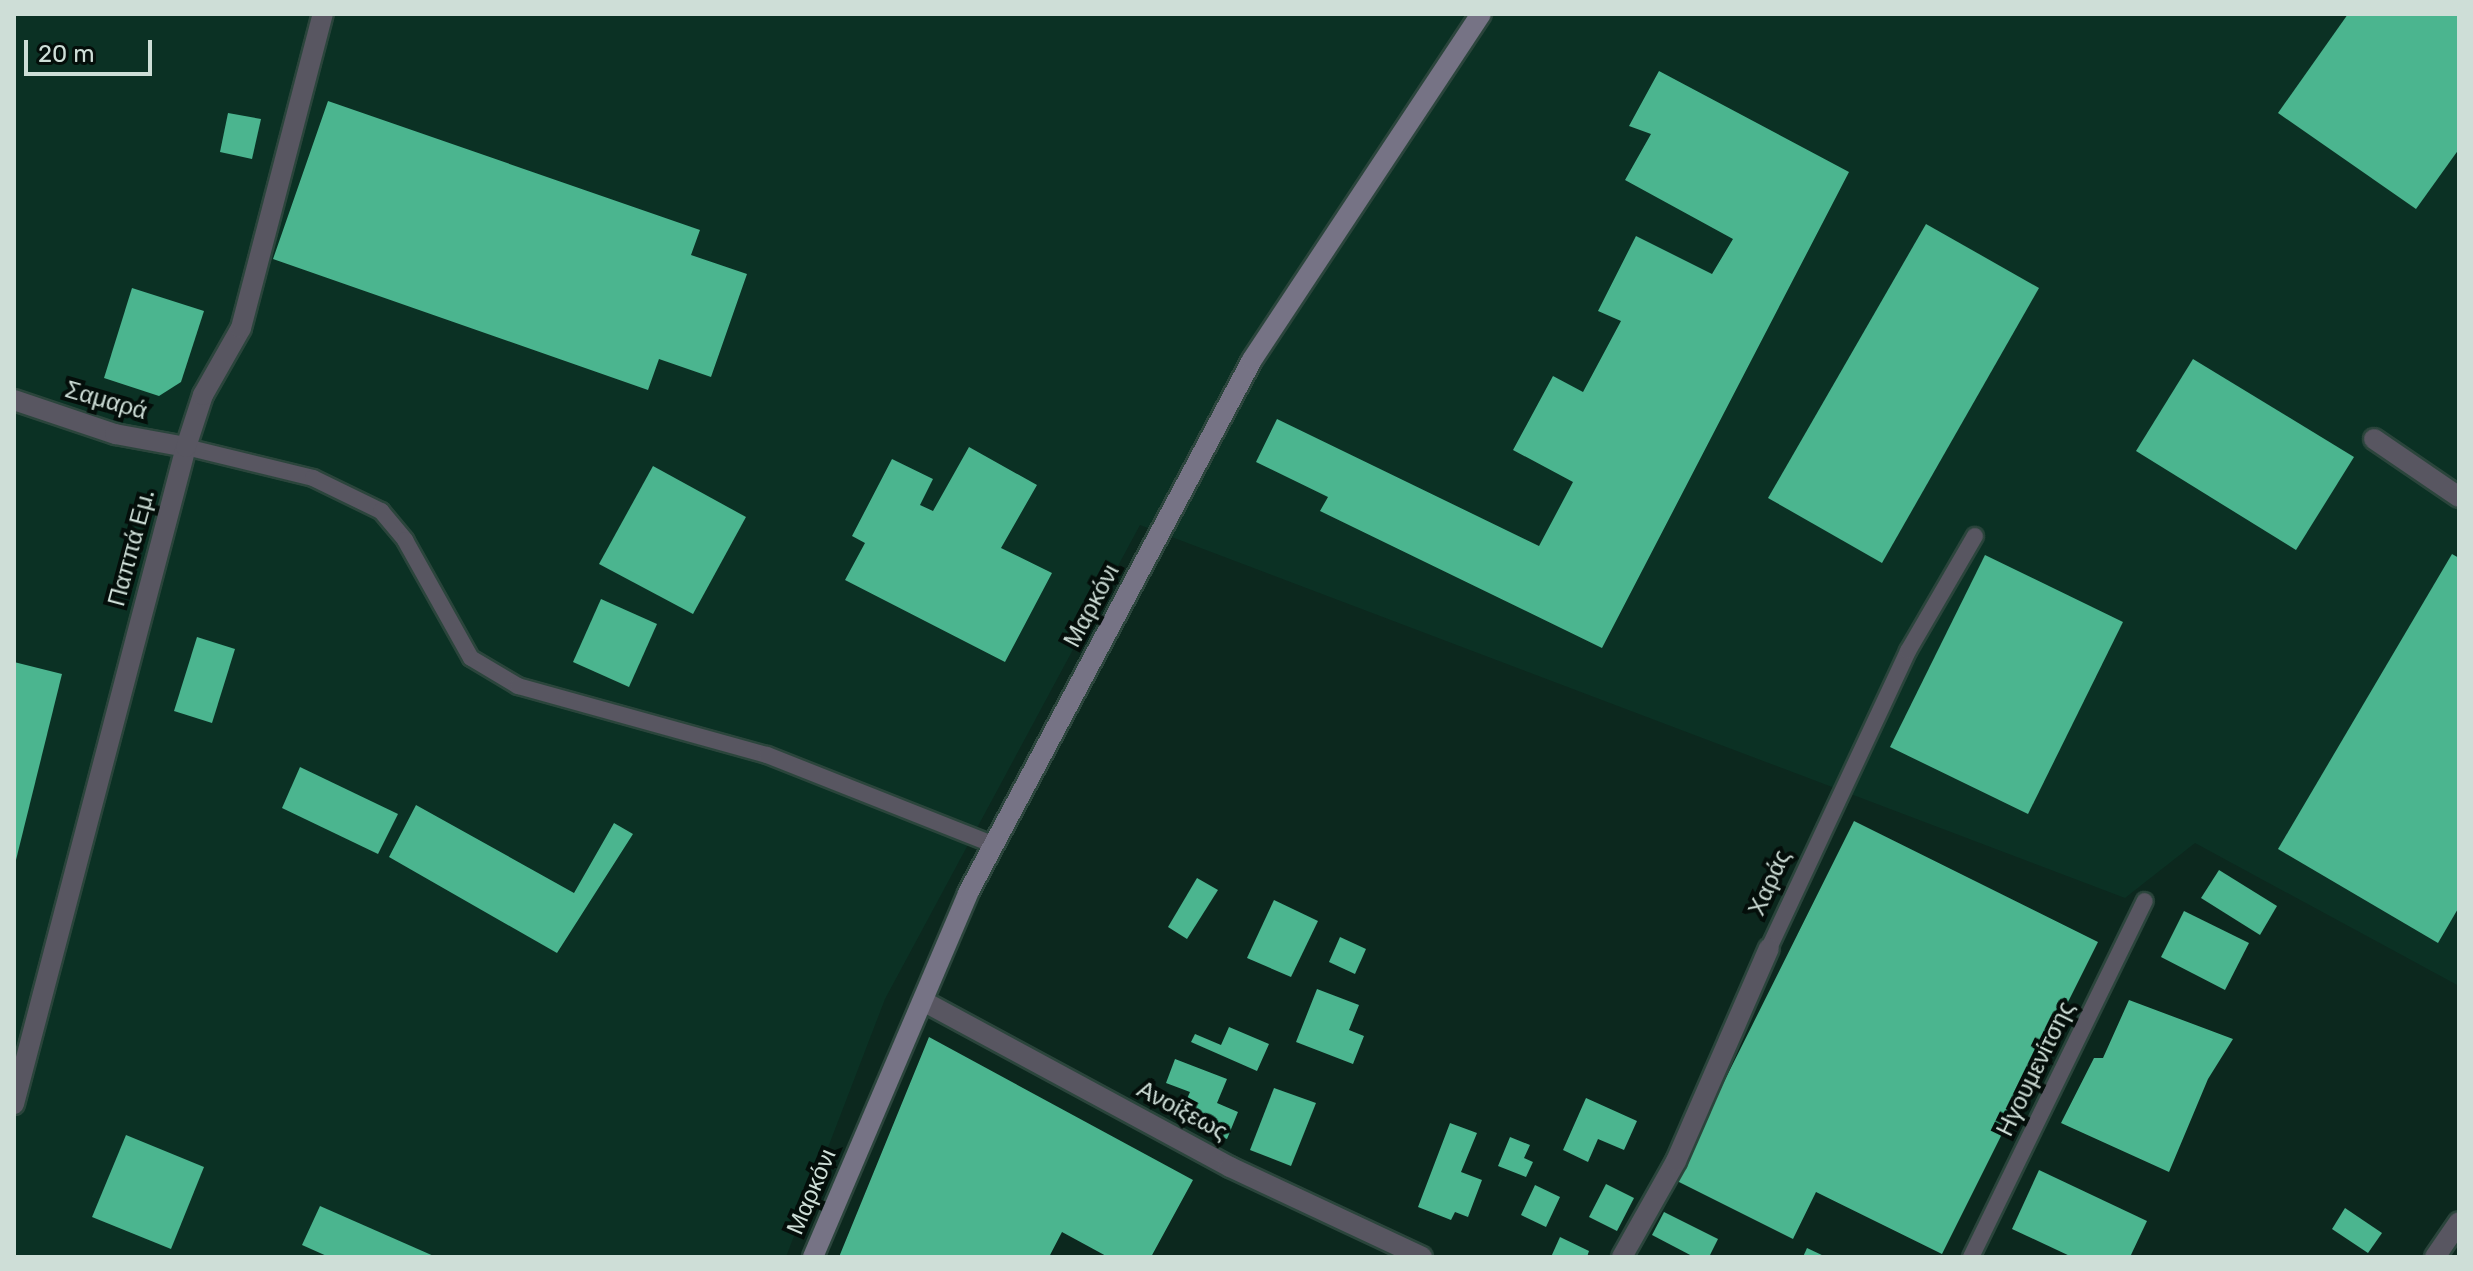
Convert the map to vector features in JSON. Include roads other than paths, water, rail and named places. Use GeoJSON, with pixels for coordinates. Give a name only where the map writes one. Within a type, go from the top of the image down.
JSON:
{"type":"FeatureCollection","features":[{"type":"Feature","properties":{"kind":"street","name":"Παππά Εμ."},"geometry":{"type":"LineString","coordinates":[[14,1104],[186,447],[203,395],[241,328],[323,14]]}},
{"type":"Feature","properties":{"kind":"street","name":"Μαρκόνι"},"geometry":{"type":"LineString","coordinates":[[813,1257],[994,845],[1252,360],[1481,14]]}},
{"type":"Feature","properties":{"kind":"street","name":"Σαμαρά"},"geometry":{"type":"LineString","coordinates":[[14,400],[115,434],[186,447]]}},
{"type":"Feature","properties":{"kind":"street"},"geometry":{"type":"LineString","coordinates":[[2374,439],[2459,497]]}},
{"type":"Feature","properties":{"kind":"street","name":"Χαράς"},"geometry":{"type":"LineString","coordinates":[[1622,1257],[1676,1161],[1769,948]]}},
{"type":"Feature","properties":{"kind":"street","name":"Ανοίξεως"},"geometry":{"type":"LineString","coordinates":[[923,1001],[1230,1167],[1422,1257]]}},
{"type":"Feature","properties":{"kind":"street"},"geometry":{"type":"LineString","coordinates":[[2435,1257],[2459,1222]]}},
{"type":"Feature","properties":{"kind":"lane"},"geometry":{"type":"LineString","coordinates":[[186,447],[313,478],[381,511],[405,540],[471,658],[518,686],[767,755],[994,845]]}},
{"type":"Feature","properties":{"kind":"lane","name":"Χαράς"},"geometry":{"type":"LineString","coordinates":[[1769,948],[1908,651],[1975,536]]}},
{"type":"Feature","properties":{"kind":"lane","name":"Ηγουμενίτσης"},"geometry":{"type":"LineString","coordinates":[[1971,1257],[2145,901]]}}]}
